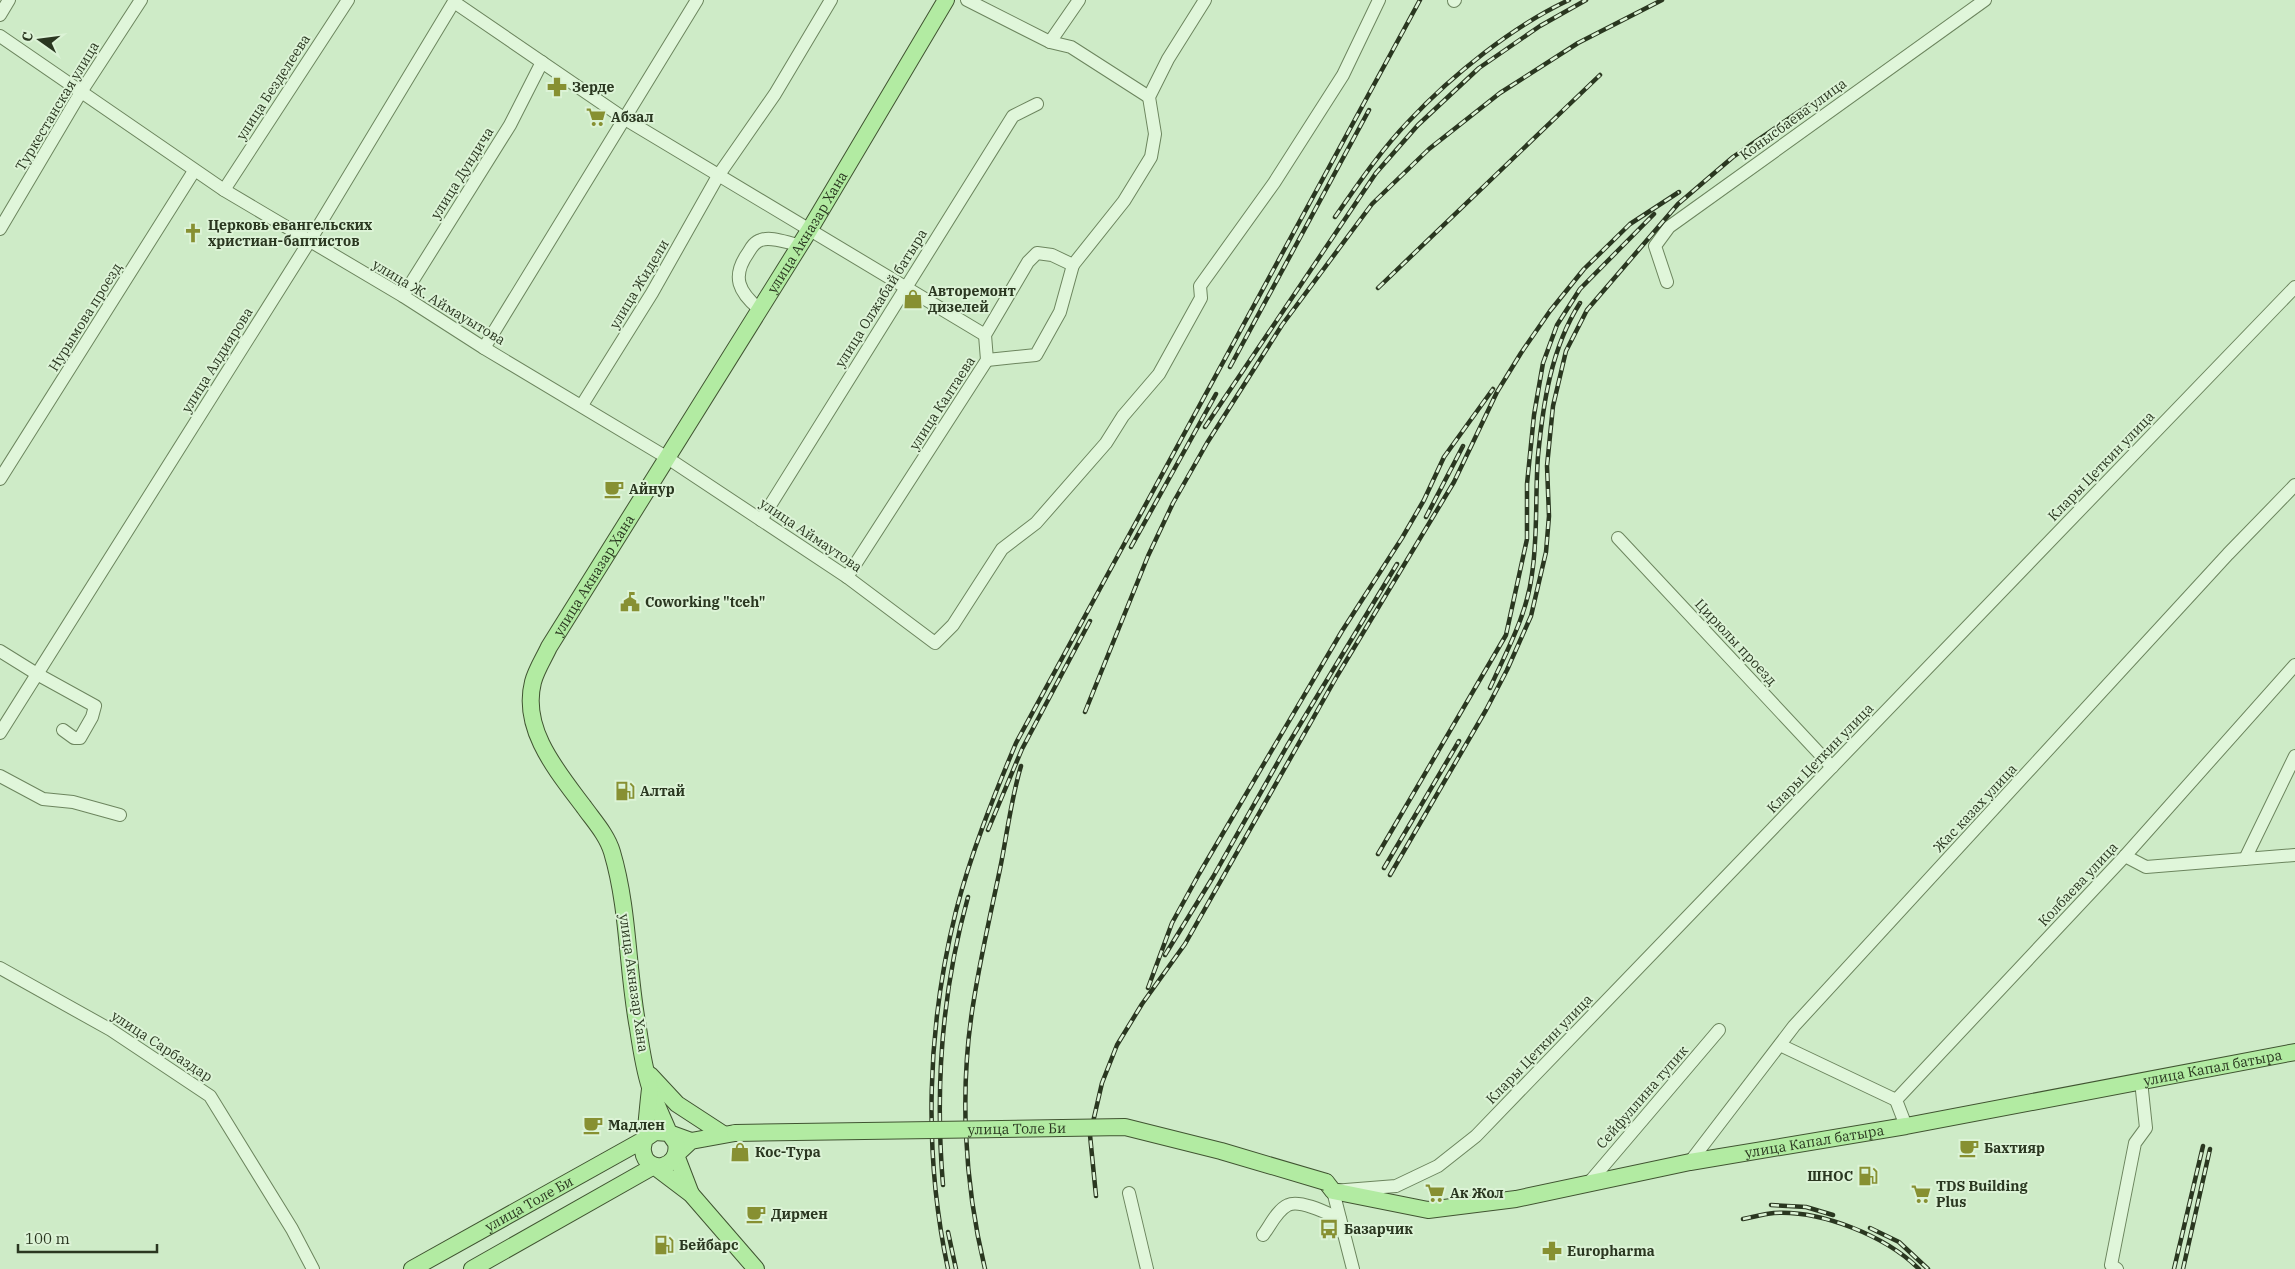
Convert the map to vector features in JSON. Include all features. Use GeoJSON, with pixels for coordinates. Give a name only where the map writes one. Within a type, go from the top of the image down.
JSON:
{"type":"FeatureCollection","features":[{"type":"Feature","properties":{"kind":"main road","name":"улица Акназар Хана"},"geometry":{"type":"LineString","coordinates":[[669,1133],[650,1087],[637,1027],[620,882],[611,849],[602,831],[568,786],[539,740],[532,720],[530,700],[533,680],[549,647],[798,245],[810,229],[946,0]]}},
{"type":"Feature","properties":{"kind":"main road","name":"улица Капал батыра"},"geometry":{"type":"LineString","coordinates":[[1330,1187],[1428,1210],[1516,1200],[1690,1162],[1906,1126],[2295,1052]]}},
{"type":"Feature","properties":{"kind":"main road"},"geometry":{"type":"LineString","coordinates":[[647,1071],[677,1104],[729,1134]]}},
{"type":"Feature","properties":{"kind":"main road","name":"улица Акназар Хана"},"geometry":{"type":"LineString","coordinates":[[645,1139],[650,1087]]}},
{"type":"Feature","properties":{"kind":"main road","name":"улица Толе Би"},"geometry":{"type":"LineString","coordinates":[[690,1141],[729,1134],[1125,1127],[1221,1151],[1330,1187]]}},
{"type":"Feature","properties":{"kind":"main road"},"geometry":{"type":"LineString","coordinates":[[654,1166],[666,1166],[672,1162],[676,1155],[690,1141],[669,1133],[655,1132],[645,1139],[643,1152],[646,1159],[654,1166],[691,1194],[756,1269]]}},
{"type":"Feature","properties":{"kind":"main road"},"geometry":{"type":"LineString","coordinates":[[669,1133],[676,1143],[676,1155],[691,1194]]}},
{"type":"Feature","properties":{"kind":"main road","name":"улица Толе Би"},"geometry":{"type":"LineString","coordinates":[[412,1269],[645,1139]]}},
{"type":"Feature","properties":{"kind":"main road","name":"улица Толе Би"},"geometry":{"type":"LineString","coordinates":[[472,1269],[654,1166]]}},
{"type":"Feature","properties":{"kind":"street"},"geometry":{"type":"LineString","coordinates":[[0,15],[9,0]]}},
{"type":"Feature","properties":{"kind":"street","name":"Туркестанская улица"},"geometry":{"type":"LineString","coordinates":[[0,229],[81,92],[141,0]]}},
{"type":"Feature","properties":{"kind":"street","name":"улица Безделеева"},"geometry":{"type":"LineString","coordinates":[[224,190],[348,0]]}},
{"type":"Feature","properties":{"kind":"street"},"geometry":{"type":"LineString","coordinates":[[484,348],[697,0]]}},
{"type":"Feature","properties":{"kind":"street","name":"улица Жидели"},"geometry":{"type":"LineString","coordinates":[[582,406],[652,293],[718,176],[775,94],[831,0]]}},
{"type":"Feature","properties":{"kind":"street"},"geometry":{"type":"LineString","coordinates":[[967,0],[1050,42],[1071,48],[1149,97]]}},
{"type":"Feature","properties":{"kind":"street"},"geometry":{"type":"LineString","coordinates":[[1050,42],[1079,0]]}},
{"type":"Feature","properties":{"kind":"street"},"geometry":{"type":"LineString","coordinates":[[987,360],[1036,355],[1060,312],[1073,265],[1124,201],[1151,157],[1155,134],[1149,97],[1168,59],[1205,0]]}},
{"type":"Feature","properties":{"kind":"street","name":"улица Аймаутова"},"geometry":{"type":"LineString","coordinates":[[666,457],[847,577],[935,643],[953,625],[1002,549],[1036,523],[1106,443],[1123,416],[1159,374],[1201,298],[1200,286],[1274,183],[1342,75],[1378,0]]}},
{"type":"Feature","properties":{"kind":"street","name":"Конысбаева улица"},"geometry":{"type":"LineString","coordinates":[[1667,282],[1656,246],[1669,227],[1985,0]]}},
{"type":"Feature","properties":{"kind":"street"},"geometry":{"type":"LineString","coordinates":[[455,1],[625,119],[985,335],[1028,262],[1038,253],[1052,255],[1073,265]]}},
{"type":"Feature","properties":{"kind":"street","name":"улица Алдиярова"},"geometry":{"type":"LineString","coordinates":[[0,733],[309,242],[455,1]]}},
{"type":"Feature","properties":{"kind":"street","name":"улица Ж. Аймауытова"},"geometry":{"type":"LineString","coordinates":[[0,36],[224,190],[403,296],[484,348],[666,457]]}},
{"type":"Feature","properties":{"kind":"street","name":"улица Дундича"},"geometry":{"type":"LineString","coordinates":[[403,296],[510,125],[542,62]]}},
{"type":"Feature","properties":{"kind":"street","name":"улица Олжабай батыра"},"geometry":{"type":"LineString","coordinates":[[761,520],[1013,116],[1037,104]]}},
{"type":"Feature","properties":{"kind":"street","name":"Нурымова проезд"},"geometry":{"type":"LineString","coordinates":[[0,479],[194,171]]}},
{"type":"Feature","properties":{"kind":"street"},"geometry":{"type":"LineString","coordinates":[[759,309],[749,300],[742,289],[738,277],[740,264],[755,243],[762,239],[798,245]]}},
{"type":"Feature","properties":{"kind":"street","name":"Клары Цеткин улица"},"geometry":{"type":"LineString","coordinates":[[1330,1187],[1396,1186],[1438,1166],[1476,1136],[2295,287]]}},
{"type":"Feature","properties":{"kind":"street","name":"улица Калтаева"},"geometry":{"type":"LineString","coordinates":[[847,577],[987,360],[985,335]]}},
{"type":"Feature","properties":{"kind":"street","name":"Жас казах улица"},"geometry":{"type":"LineString","coordinates":[[1690,1162],[1794,1026],[2228,554],[2295,485]]}},
{"type":"Feature","properties":{"kind":"street","name":"Цирюлы проезд"},"geometry":{"type":"LineString","coordinates":[[1618,538],[1832,767]]}},
{"type":"Feature","properties":{"kind":"street"},"geometry":{"type":"LineString","coordinates":[[0,651],[36,674],[95,706],[92,718],[80,738],[74,738],[63,730]]}},
{"type":"Feature","properties":{"kind":"street","name":"Колбаева улица"},"geometry":{"type":"LineString","coordinates":[[1896,1100],[2125,856],[2295,665]]}},
{"type":"Feature","properties":{"kind":"street"},"geometry":{"type":"LineString","coordinates":[[2245,859],[2295,756]]}},
{"type":"Feature","properties":{"kind":"street"},"geometry":{"type":"LineString","coordinates":[[0,776],[43,799],[73,802],[120,814]]}},
{"type":"Feature","properties":{"kind":"street"},"geometry":{"type":"LineString","coordinates":[[2125,856],[2146,866],[2295,855]]}},
{"type":"Feature","properties":{"kind":"street","name":"улица Сарбаздар"},"geometry":{"type":"LineString","coordinates":[[0,968],[111,1030],[210,1096],[292,1229],[313,1269]]}},
{"type":"Feature","properties":{"kind":"street","name":"Сейфуллина тупик"},"geometry":{"type":"LineString","coordinates":[[1588,1184],[1719,1030]]}},
{"type":"Feature","properties":{"kind":"street"},"geometry":{"type":"LineString","coordinates":[[1780,1045],[1896,1100],[1906,1126]]}},
{"type":"Feature","properties":{"kind":"street"},"geometry":{"type":"LineString","coordinates":[[2117,1269],[2112,1265],[2135,1143],[2146,1128],[2141,1081]]}},
{"type":"Feature","properties":{"kind":"street"},"geometry":{"type":"LineString","coordinates":[[1330,1187],[1353,1269]]}},
{"type":"Feature","properties":{"kind":"street"},"geometry":{"type":"LineString","coordinates":[[1129,1193],[1147,1269]]}},
{"type":"Feature","properties":{"kind":"street"},"geometry":{"type":"LineString","coordinates":[[1264,1235],[1278,1213],[1288,1204],[1296,1203],[1310,1206],[1340,1220]]}},
{"type":"Feature","properties":{"kind":"railway"},"geometry":{"type":"LineString","coordinates":[[948,1269],[940,1225],[932,1135],[934,1044],[946,955],[968,868],[983,826],[1016,743],[1420,0]]}},
{"type":"Feature","properties":{"kind":"railway"},"geometry":{"type":"LineString","coordinates":[[1335,217],[1389,144],[1444,86],[1484,53],[1526,23],[1569,0]]}},
{"type":"Feature","properties":{"kind":"railway"},"geometry":{"type":"LineString","coordinates":[[1205,427],[1376,173],[1418,125],[1479,68],[1540,26],[1586,0]]}},
{"type":"Feature","properties":{"kind":"railway"},"geometry":{"type":"LineString","coordinates":[[1085,712],[1148,556],[1173,503],[1207,443],[1282,325],[1372,204],[1429,149],[1500,93],[1578,43],[1662,0]]}},
{"type":"Feature","properties":{"kind":"railway"},"geometry":{"type":"LineString","coordinates":[[1378,288],[1600,75]]}},
{"type":"Feature","properties":{"kind":"railway"},"geometry":{"type":"LineString","coordinates":[[1390,875],[1486,710],[1507,670],[1531,616],[1546,552],[1549,516],[1547,466],[1553,406],[1566,351],[1587,310],[1678,204],[1733,157],[1810,104]]}},
{"type":"Feature","properties":{"kind":"railway"},"geometry":{"type":"LineString","coordinates":[[1230,367],[1369,110]]}},
{"type":"Feature","properties":{"kind":"railway"},"geometry":{"type":"LineString","coordinates":[[1096,1196],[1090,1135],[1102,1083],[1117,1045],[1142,1004],[1185,944],[1337,676],[1454,482],[1497,392],[1521,353],[1550,311],[1584,269],[1630,224],[1679,192]]}},
{"type":"Feature","properties":{"kind":"railway"},"geometry":{"type":"LineString","coordinates":[[1378,854],[1506,635],[1527,539],[1527,484],[1534,415],[1543,363],[1557,325],[1580,289],[1654,214]]}},
{"type":"Feature","properties":{"kind":"railway"},"geometry":{"type":"LineString","coordinates":[[1490,688],[1526,604],[1534,559],[1538,456],[1546,397],[1555,357],[1570,320],[1580,303]]}},
{"type":"Feature","properties":{"kind":"railway"},"geometry":{"type":"LineString","coordinates":[[1148,988],[1172,923],[1199,874],[1342,631],[1402,538],[1424,500],[1444,457],[1493,389]]}},
{"type":"Feature","properties":{"kind":"railway"},"geometry":{"type":"LineString","coordinates":[[1131,547],[1216,394]]}},
{"type":"Feature","properties":{"kind":"railway"},"geometry":{"type":"LineString","coordinates":[[1426,517],[1463,446]]}},
{"type":"Feature","properties":{"kind":"railway"},"geometry":{"type":"LineString","coordinates":[[1165,955],[1213,877],[1287,746],[1397,564]]}},
{"type":"Feature","properties":{"kind":"railway"},"geometry":{"type":"LineString","coordinates":[[988,830],[1022,749],[1090,621]]}},
{"type":"Feature","properties":{"kind":"railway"},"geometry":{"type":"LineString","coordinates":[[1384,868],[1459,741]]}},
{"type":"Feature","properties":{"kind":"railway"},"geometry":{"type":"LineString","coordinates":[[985,1269],[972,1202],[968,1169],[965,1100],[966,1066],[977,983],[1021,766]]}},
{"type":"Feature","properties":{"kind":"railway"},"geometry":{"type":"LineString","coordinates":[[943,1185],[940,1113],[943,1040],[952,968],[968,897]]}},
{"type":"Feature","properties":{"kind":"railway"},"geometry":{"type":"LineString","coordinates":[[2174,1269],[2203,1146]]}},
{"type":"Feature","properties":{"kind":"railway"},"geometry":{"type":"LineString","coordinates":[[2183,1269],[2210,1149]]}},
{"type":"Feature","properties":{"kind":"railway"},"geometry":{"type":"LineString","coordinates":[[1771,1205],[1806,1207],[1833,1215]]}},
{"type":"Feature","properties":{"kind":"railway"},"geometry":{"type":"LineString","coordinates":[[1743,1219],[1774,1213],[1792,1213],[1832,1221],[1852,1227],[1871,1236],[1889,1246],[1919,1269]]}},
{"type":"Feature","properties":{"kind":"railway"},"geometry":{"type":"LineString","coordinates":[[1870,1228],[1899,1242],[1928,1269]]}},
{"type":"Feature","properties":{"kind":"railway"},"geometry":{"type":"LineString","coordinates":[[948,1232],[956,1269]]}},
{"type":"Feature","properties":{"kind":"place","name":"Зерде"},"geometry":{"type":"Point","coordinates":[557,87]}},
{"type":"Feature","properties":{"kind":"place","name":"Абзал"},"geometry":{"type":"Point","coordinates":[596,117]}},
{"type":"Feature","properties":{"kind":"place","name":"Церковь евангельских христиан-баптистов"},"geometry":{"type":"Point","coordinates":[193,233]}},
{"type":"Feature","properties":{"kind":"place","name":"Авторемонт дизелей"},"geometry":{"type":"Point","coordinates":[913,299]}},
{"type":"Feature","properties":{"kind":"place","name":"Айнур"},"geometry":{"type":"Point","coordinates":[614,489]}},
{"type":"Feature","properties":{"kind":"place","name":"Coworking \"tceh\""},"geometry":{"type":"Point","coordinates":[630,602]}},
{"type":"Feature","properties":{"kind":"place","name":"Алтай"},"geometry":{"type":"Point","coordinates":[625,791]}},
{"type":"Feature","properties":{"kind":"place","name":"Мадлен"},"geometry":{"type":"Point","coordinates":[593,1125]}},
{"type":"Feature","properties":{"kind":"place","name":"Бахтияр"},"geometry":{"type":"Point","coordinates":[1969,1148]}},
{"type":"Feature","properties":{"kind":"place","name":"Кос-Тура"},"geometry":{"type":"Point","coordinates":[740,1152]}},
{"type":"Feature","properties":{"kind":"place","name":"ШНОС"},"geometry":{"type":"Point","coordinates":[1868,1176]}},
{"type":"Feature","properties":{"kind":"place","name":"Ак Жол"},"geometry":{"type":"Point","coordinates":[1435,1193]}},
{"type":"Feature","properties":{"kind":"place","name":"TDS Building Plus"},"geometry":{"type":"Point","coordinates":[1921,1194]}},
{"type":"Feature","properties":{"kind":"place","name":"Дирмен"},"geometry":{"type":"Point","coordinates":[756,1214]}},
{"type":"Feature","properties":{"kind":"place","name":"Базарчик"},"geometry":{"type":"Point","coordinates":[1329,1229]}},
{"type":"Feature","properties":{"kind":"place","name":"Бейбарс"},"geometry":{"type":"Point","coordinates":[664,1245]}},
{"type":"Feature","properties":{"kind":"place","name":"Europharma"},"geometry":{"type":"Point","coordinates":[1552,1251]}}]}
